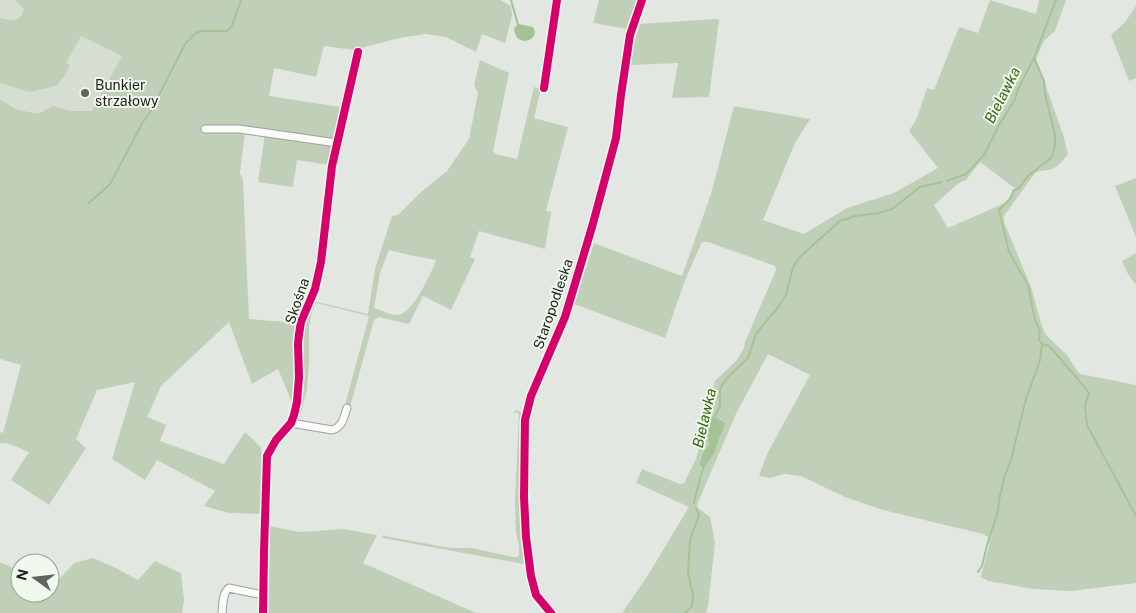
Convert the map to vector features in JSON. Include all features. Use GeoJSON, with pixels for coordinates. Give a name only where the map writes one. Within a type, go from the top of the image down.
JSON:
{"type":"FeatureCollection","features":[{"type":"Feature","properties":{"kind":"street"},"geometry":{"type":"LineString","coordinates":[[544,88],[557,0]]}},
{"type":"Feature","properties":{"kind":"street","name":"Staropodleska"},"geometry":{"type":"LineString","coordinates":[[551,613],[536,595],[531,576],[526,537],[524,497],[525,420],[531,396],[565,317],[592,227],[616,138],[620,95],[630,35],[642,0]]}},
{"type":"Feature","properties":{"kind":"street","name":"Skośna"},"geometry":{"type":"LineString","coordinates":[[263,613],[267,456],[276,440],[291,423],[297,402],[299,377],[298,344],[301,322],[315,290],[321,262],[332,166],[358,52]]}},
{"type":"Feature","properties":{"kind":"street"},"geometry":{"type":"LineString","coordinates":[[205,128],[239,129],[337,143]]}},
{"type":"Feature","properties":{"kind":"street"},"geometry":{"type":"LineString","coordinates":[[291,423],[332,430],[336,429],[340,426],[347,408]]}},
{"type":"Feature","properties":{"kind":"street"},"geometry":{"type":"LineString","coordinates":[[222,613],[224,593],[229,588],[263,594]]}},
{"type":"Feature","properties":{"kind":"shaded area"},"geometry":{"type":"Polygon","coordinates":[[[0,0],[193,0],[153,103],[0,162],[0,0]]]}},
{"type":"Feature","properties":{"kind":"shaded area"},"geometry":{"type":"Polygon","coordinates":[[[15,0],[500,0],[511,6],[512,16],[505,43],[482,34],[476,52],[446,37],[425,34],[399,38],[354,50],[324,46],[316,77],[274,68],[269,96],[340,107],[330,165],[297,160],[293,187],[258,182],[265,133],[245,132],[240,173],[243,180],[249,319],[299,323],[295,403],[293,405],[278,369],[252,384],[229,322],[161,386],[147,417],[166,425],[160,441],[224,464],[245,432],[261,447],[263,473],[261,514],[229,513],[204,506],[215,491],[157,460],[145,480],[112,459],[135,382],[97,390],[76,439],[86,448],[49,505],[11,480],[29,452],[7,443],[0,443],[0,432],[3,433],[21,365],[0,359],[0,99],[15,109],[38,114],[53,106],[71,111],[92,111],[122,56],[81,36],[66,63],[70,65],[57,85],[29,92],[0,83],[0,18],[15,20],[23,13],[24,9],[15,0]]]}},
{"type":"Feature","properties":{"kind":"shaded area"},"geometry":{"type":"Polygon","coordinates":[[[599,0],[638,0],[627,29],[593,23],[599,0]]]}},
{"type":"Feature","properties":{"kind":"shaded area"},"geometry":{"type":"Polygon","coordinates":[[[990,0],[1036,14],[1039,0],[1066,0],[1055,31],[1044,41],[1036,59],[1063,134],[1068,154],[1054,168],[1035,173],[1004,216],[1004,222],[1031,287],[1046,335],[1067,355],[1081,374],[1136,385],[1136,583],[1071,591],[1033,589],[988,581],[981,577],[989,545],[988,537],[983,534],[883,510],[845,497],[801,476],[784,474],[770,478],[759,476],[767,454],[810,375],[768,354],[736,414],[697,507],[710,517],[715,543],[706,613],[622,613],[648,575],[689,507],[636,483],[642,469],[680,484],[684,483],[696,459],[702,437],[704,419],[715,381],[737,360],[744,348],[776,270],[775,266],[708,242],[702,242],[685,280],[665,338],[574,304],[594,243],[682,276],[711,194],[734,106],[810,119],[795,143],[763,220],[804,234],[847,208],[894,193],[938,168],[909,131],[917,118],[927,88],[934,90],[959,27],[978,33],[990,0]],[[980,162],[966,180],[959,183],[934,205],[948,228],[1005,203],[1016,189],[980,162]],[[721,419],[707,423],[709,446],[704,449],[700,459],[705,467],[714,454],[724,429],[725,423],[721,419]]]}},
{"type":"Feature","properties":{"kind":"shaded area"},"geometry":{"type":"Polygon","coordinates":[[[1136,6],[1136,78],[1129,81],[1111,35],[1125,22],[1136,6]]]}},
{"type":"Feature","properties":{"kind":"shaded area"},"geometry":{"type":"Polygon","coordinates":[[[719,20],[709,97],[672,98],[678,63],[631,65],[634,43],[640,24],[719,20]]]}},
{"type":"Feature","properties":{"kind":"shaded area"},"geometry":{"type":"Polygon","coordinates":[[[519,24],[533,27],[535,32],[531,39],[523,41],[515,35],[514,28],[519,24]]]}},
{"type":"Feature","properties":{"kind":"shaded area"},"geometry":{"type":"Polygon","coordinates":[[[480,60],[509,73],[493,151],[496,154],[517,159],[534,87],[541,89],[534,118],[568,127],[546,211],[551,212],[545,249],[479,231],[470,257],[475,259],[451,310],[423,296],[409,324],[379,317],[374,320],[350,407],[345,405],[369,316],[316,303],[309,326],[307,390],[299,420],[302,422],[295,421],[301,395],[301,347],[304,324],[313,301],[368,314],[375,269],[392,216],[398,215],[421,192],[447,171],[469,139],[478,93],[474,85],[480,60]],[[389,250],[380,273],[374,308],[397,315],[403,313],[414,303],[424,287],[436,260],[389,250]]]}},
{"type":"Feature","properties":{"kind":"shaded area"},"geometry":{"type":"Polygon","coordinates":[[[1136,178],[1136,237],[1115,186],[1136,178]]]}},
{"type":"Feature","properties":{"kind":"shaded area"},"geometry":{"type":"Polygon","coordinates":[[[1136,253],[1136,285],[1122,261],[1136,253]]]}},
{"type":"Feature","properties":{"kind":"shaded area"},"geometry":{"type":"Polygon","coordinates":[[[516,410],[522,414],[520,455],[521,520],[530,596],[524,564],[382,538],[384,535],[445,547],[472,548],[517,557],[519,555],[519,546],[516,533],[515,501],[519,414],[517,412],[514,413],[516,410]]]}},
{"type":"Feature","properties":{"kind":"shaded area"},"geometry":{"type":"Polygon","coordinates":[[[708,417],[717,418],[725,423],[714,454],[705,467],[700,465],[700,462],[701,456],[709,445],[708,417]]]}},
{"type":"Feature","properties":{"kind":"shaded area"},"geometry":{"type":"Polygon","coordinates":[[[269,526],[300,532],[344,529],[377,535],[363,563],[476,613],[267,613],[265,580],[269,526]]]}},
{"type":"Feature","properties":{"kind":"shaded area"},"geometry":{"type":"Polygon","coordinates":[[[93,558],[138,580],[155,561],[181,573],[184,600],[182,613],[0,613],[0,562],[10,566],[10,603],[60,603],[60,578],[74,563],[93,558]]]}},
{"type":"Feature","properties":{"kind":"waterway"},"geometry":{"type":"LineString","coordinates":[[89,203],[110,184],[143,122],[151,111],[185,44],[196,33],[202,31],[227,31],[232,26],[241,0]]}},
{"type":"Feature","properties":{"kind":"waterway"},"geometry":{"type":"LineString","coordinates":[[511,0],[518,25]]}},
{"type":"Feature","properties":{"kind":"waterway","name":"Bielawka"},"geometry":{"type":"LineString","coordinates":[[947,181],[966,174],[984,155],[1015,99],[1034,58],[1056,0]]}},
{"type":"Feature","properties":{"kind":"waterway"},"geometry":{"type":"LineString","coordinates":[[978,572],[982,566],[998,511],[1005,475],[1011,460],[1026,399],[1040,360],[1042,344],[1039,340],[1040,331],[1035,320],[1028,285],[1009,252],[999,210],[1010,199],[1014,190],[1019,188],[1028,176],[1052,157],[1055,145],[1055,135],[1045,94],[1044,81],[1034,58]]}},
{"type":"Feature","properties":{"kind":"waterway","name":"Bielawka"},"geometry":{"type":"LineString","coordinates":[[714,418],[720,406],[720,388],[728,377],[748,358],[756,334],[786,295],[793,267],[801,256],[840,221],[892,209],[920,187],[942,182]]}},
{"type":"Feature","properties":{"kind":"waterway"},"geometry":{"type":"LineString","coordinates":[[1042,344],[1049,346],[1089,393],[1085,405],[1087,425],[1136,516]]}},
{"type":"Feature","properties":{"kind":"waterway","name":"Bielawka"},"geometry":{"type":"LineString","coordinates":[[694,503],[704,464]]}},
{"type":"Feature","properties":{"kind":"waterway","name":"Bielawka"},"geometry":{"type":"LineString","coordinates":[[685,613],[692,606],[693,596],[688,572],[690,540],[699,515],[696,508]]}},
{"type":"Feature","properties":{"kind":"cycle path"},"geometry":{"type":"LineString","coordinates":[[544,88],[557,0]]}},
{"type":"Feature","properties":{"kind":"cycle path"},"geometry":{"type":"LineString","coordinates":[[551,613],[536,595],[531,576],[526,537],[524,497],[525,420],[531,396],[565,317],[592,227],[616,138],[630,35],[642,0]]}},
{"type":"Feature","properties":{"kind":"cycle path"},"geometry":{"type":"LineString","coordinates":[[263,613],[267,456],[276,440],[291,423],[297,402],[299,377],[298,344],[301,322],[315,289],[321,262],[332,166],[358,52]]}},
{"type":"Feature","properties":{"kind":"place","name":"Bunkier strzałowy"},"geometry":{"type":"Point","coordinates":[85,93]}}]}
